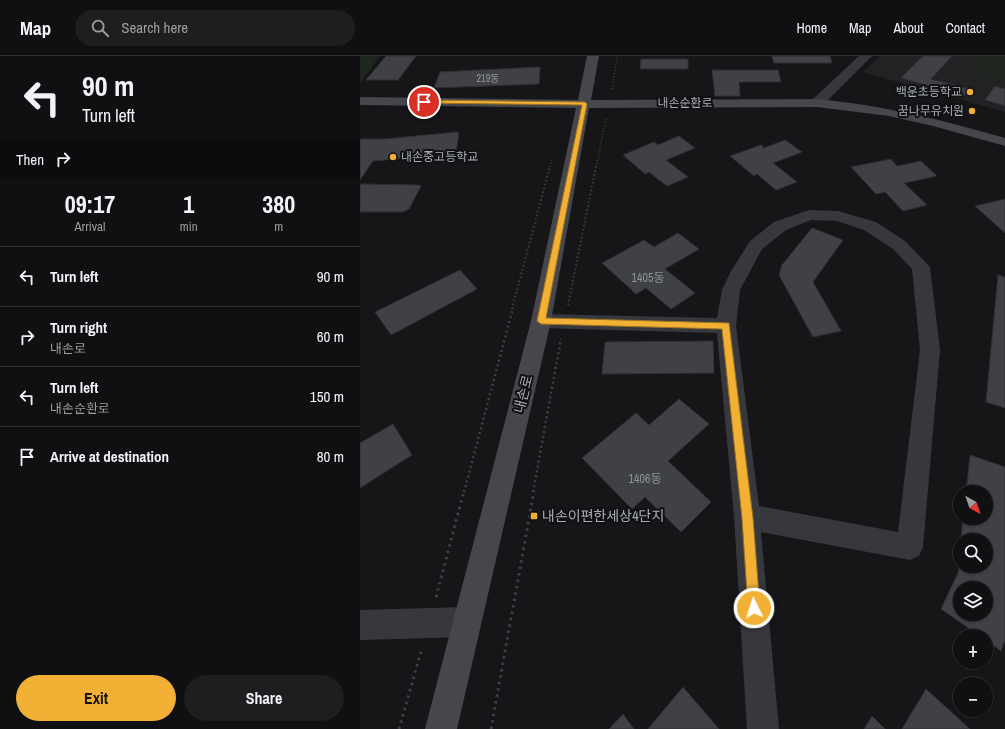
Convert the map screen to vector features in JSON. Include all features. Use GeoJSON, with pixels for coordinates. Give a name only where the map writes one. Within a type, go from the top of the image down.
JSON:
{"type":"FeatureCollection","features":[{"type":"Feature","properties":{"kind":"street","name":"내손로"},"geometry":{"type":"LineString","coordinates":[[441,729],[541,321],[585,104],[593,56]]}},
{"type":"Feature","properties":{"kind":"street"},"geometry":{"type":"LineString","coordinates":[[817,102],[866,56]]}},
{"type":"Feature","properties":{"kind":"street","name":"내손순환로"},"geometry":{"type":"LineString","coordinates":[[360,101],[585,104],[817,102],[850,105],[948,126],[1005,142]]}},
{"type":"Feature","properties":{"kind":"street"},"geometry":{"type":"LineString","coordinates":[[748,518],[910,547],[930,350],[924,286],[921,267],[899,245],[870,226],[838,216],[809,215],[780,226],[756,245],[739,273],[731,290],[726,326],[748,518],[763,729]]}},
{"type":"Feature","properties":{"kind":"street"},"geometry":{"type":"LineString","coordinates":[[541,321],[726,326]]}},
{"type":"Feature","properties":{"kind":"street"},"geometry":{"type":"LineString","coordinates":[[360,625],[466,622]]}},
{"type":"Feature","properties":{"kind":"path"},"geometry":{"type":"LineString","coordinates":[[491,729],[564,322],[602,134],[610,103],[617,56]]}},
{"type":"Feature","properties":{"kind":"path"},"geometry":{"type":"LineString","coordinates":[[399,729],[429,624],[553,154]]}},
{"type":"Feature","properties":{"kind":"shaded area"},"geometry":{"type":"Polygon","coordinates":[[[360,56],[380,56],[360,83],[360,56]]]}},
{"type":"Feature","properties":{"kind":"shaded area","name":"백운초등학교"},"geometry":{"type":"Polygon","coordinates":[[[880,56],[1005,56],[1005,112],[863,72],[880,56]]]}},
{"type":"Feature","properties":{"kind":"shaded area"},"geometry":{"type":"Polygon","coordinates":[[[982,56],[1005,56],[1005,81],[970,71],[982,56]]]}},
{"type":"Feature","properties":{"kind":"building"},"geometry":{"type":"Polygon","coordinates":[[[386,56],[416,56],[398,80],[366,80],[386,56]]]}},
{"type":"Feature","properties":{"kind":"building"},"geometry":{"type":"Polygon","coordinates":[[[772,56],[830,56],[832,63],[774,63],[772,56]]]}},
{"type":"Feature","properties":{"kind":"building"},"geometry":{"type":"Polygon","coordinates":[[[923,56],[952,56],[931,79],[969,89],[964,96],[901,78],[923,56]]]}},
{"type":"Feature","properties":{"kind":"building"},"geometry":{"type":"Polygon","coordinates":[[[641,59],[688,59],[688,69],[640,69],[641,59]]]}},
{"type":"Feature","properties":{"kind":"building"},"geometry":{"type":"Polygon","coordinates":[[[540,67],[539,84],[434,88],[440,72],[540,67]]]}},
{"type":"Feature","properties":{"kind":"building"},"geometry":{"type":"Polygon","coordinates":[[[712,70],[778,70],[781,82],[739,82],[740,96],[715,96],[712,70]]]}},
{"type":"Feature","properties":{"kind":"building"},"geometry":{"type":"Polygon","coordinates":[[[995,86],[1005,89],[1005,106],[985,100],[995,86]]]}},
{"type":"Feature","properties":{"kind":"building","name":"내손중고등학교"},"geometry":{"type":"Polygon","coordinates":[[[459,133],[456,152],[453,154],[373,161],[360,180],[360,139],[385,139],[459,133]]]}},
{"type":"Feature","properties":{"kind":"building"},"geometry":{"type":"Polygon","coordinates":[[[679,136],[695,148],[666,160],[688,177],[667,186],[649,172],[645,174],[623,155],[654,142],[658,145],[679,136]]]}},
{"type":"Feature","properties":{"kind":"building"},"geometry":{"type":"Polygon","coordinates":[[[785,140],[802,152],[773,163],[797,182],[776,190],[757,174],[754,176],[730,156],[761,145],[764,148],[785,140]]]}},
{"type":"Feature","properties":{"kind":"building"},"geometry":{"type":"Polygon","coordinates":[[[891,159],[897,166],[921,161],[937,176],[904,183],[927,205],[903,211],[885,192],[876,194],[851,167],[891,159]]]}},
{"type":"Feature","properties":{"kind":"building","name":"내손중고등학교"},"geometry":{"type":"Polygon","coordinates":[[[360,184],[421,186],[409,209],[403,212],[360,212],[360,184]]]}},
{"type":"Feature","properties":{"kind":"building"},"geometry":{"type":"Polygon","coordinates":[[[1005,199],[1005,233],[975,206],[1005,199]]]}},
{"type":"Feature","properties":{"kind":"building"},"geometry":{"type":"Polygon","coordinates":[[[812,228],[843,240],[813,282],[841,331],[813,337],[779,275],[782,265],[812,228]]]}},
{"type":"Feature","properties":{"kind":"building"},"geometry":{"type":"Polygon","coordinates":[[[678,233],[699,249],[665,269],[695,293],[671,309],[646,288],[636,294],[602,263],[644,240],[654,247],[678,233]]]}},
{"type":"Feature","properties":{"kind":"building"},"geometry":{"type":"Polygon","coordinates":[[[460,270],[477,289],[391,335],[375,312],[460,270]]]}},
{"type":"Feature","properties":{"kind":"building"},"geometry":{"type":"Polygon","coordinates":[[[998,275],[1005,277],[1005,408],[986,402],[998,275]]]}},
{"type":"Feature","properties":{"kind":"building"},"geometry":{"type":"Polygon","coordinates":[[[713,341],[714,373],[602,374],[605,342],[713,341]]]}},
{"type":"Feature","properties":{"kind":"building"},"geometry":{"type":"Polygon","coordinates":[[[679,399],[709,424],[668,461],[711,502],[681,532],[645,497],[632,509],[582,458],[636,413],[649,425],[679,399]]]}},
{"type":"Feature","properties":{"kind":"building"},"geometry":{"type":"Polygon","coordinates":[[[393,424],[412,455],[360,488],[360,443],[393,424]]]}},
{"type":"Feature","properties":{"kind":"building"},"geometry":{"type":"Polygon","coordinates":[[[970,455],[1005,467],[1005,640],[1001,651],[993,645],[993,629],[970,629],[958,621],[993,621],[993,581],[954,581],[958,573],[993,573],[993,533],[962,533],[962,525],[993,525],[993,485],[967,485],[970,455]]]}},
{"type":"Feature","properties":{"kind":"building"},"geometry":{"type":"Polygon","coordinates":[[[953,584],[953,617],[941,609],[953,584]]]}},
{"type":"Feature","properties":{"kind":"building"},"geometry":{"type":"Polygon","coordinates":[[[683,687],[719,729],[648,729],[683,687]]]}},
{"type":"Feature","properties":{"kind":"building"},"geometry":{"type":"Polygon","coordinates":[[[926,689],[953,714],[953,717],[957,717],[970,729],[902,729],[926,689]]]}},
{"type":"Feature","properties":{"kind":"building"},"geometry":{"type":"Polygon","coordinates":[[[623,714],[634,729],[609,729],[623,714]]]}},
{"type":"Feature","properties":{"kind":"building"},"geometry":{"type":"Polygon","coordinates":[[[872,716],[885,729],[864,729],[872,716]]]}},
{"type":"Feature","properties":{"kind":"place","name":"백운초등학교"},"geometry":{"type":"Point","coordinates":[970,92]}},
{"type":"Feature","properties":{"kind":"place","name":"꿈나무유치원"},"geometry":{"type":"Point","coordinates":[972,111]}},
{"type":"Feature","properties":{"kind":"place","name":"내손중고등학교"},"geometry":{"type":"Point","coordinates":[393,157]}},
{"type":"Feature","properties":{"kind":"place","name":"내손이편한세상4단지"},"geometry":{"type":"Point","coordinates":[534,516]}},
{"type":"Feature","properties":{"kind":"route"},"geometry":{"type":"LineString","coordinates":[[424,102],[585,104],[541,321],[726,326],[748,518],[754,608]]}}]}
